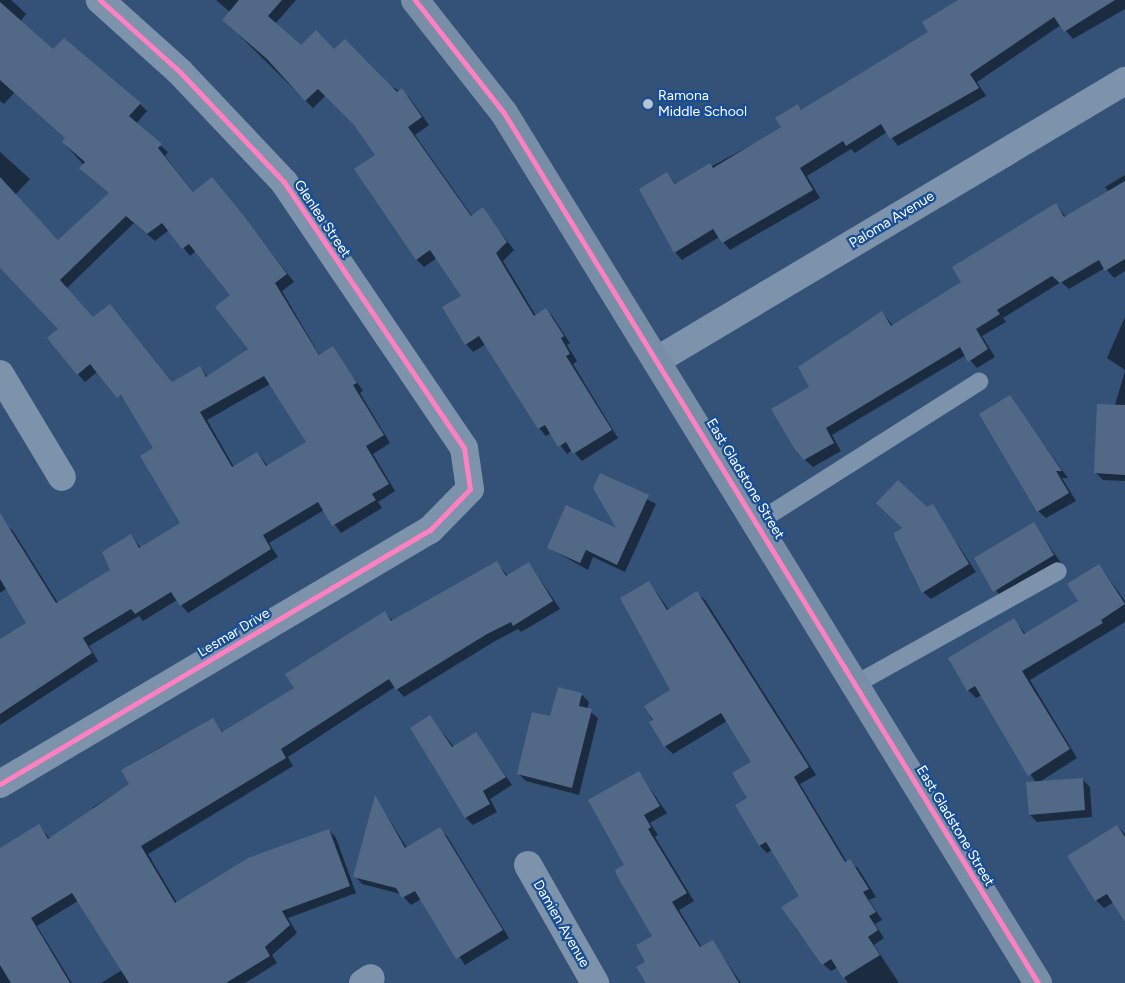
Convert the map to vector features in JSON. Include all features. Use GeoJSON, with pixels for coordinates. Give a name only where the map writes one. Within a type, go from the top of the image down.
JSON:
{"type":"FeatureCollection","features":[{"type":"Feature","properties":{"kind":"street","name":"Glenlea Street"},"geometry":{"type":"LineString","coordinates":[[100,0],[180,72],[284,182],[464,448],[470,489]]}},
{"type":"Feature","properties":{"kind":"street","name":"East Gladstone Street"},"geometry":{"type":"LineString","coordinates":[[415,0],[504,113],[659,359],[1038,983]]}},
{"type":"Feature","properties":{"kind":"street","name":"Paloma Avenue"},"geometry":{"type":"LineString","coordinates":[[659,359],[1125,81]]}},
{"type":"Feature","properties":{"kind":"street"},"geometry":{"type":"LineString","coordinates":[[0,374],[62,477]]}},
{"type":"Feature","properties":{"kind":"street","name":"Lesmar Drive"},"geometry":{"type":"LineString","coordinates":[[0,784],[430,530],[470,489]]}},
{"type":"Feature","properties":{"kind":"street","name":"Damien Avenue"},"geometry":{"type":"LineString","coordinates":[[528,866],[595,983]]}},
{"type":"Feature","properties":{"kind":"lane"},"geometry":{"type":"LineString","coordinates":[[758,522],[979,382]]}},
{"type":"Feature","properties":{"kind":"lane"},"geometry":{"type":"LineString","coordinates":[[856,684],[1058,571]]}},
{"type":"Feature","properties":{"kind":"building"},"geometry":{"type":"Polygon","coordinates":[[[239,0],[282,0],[268,16],[301,45],[316,30],[334,49],[345,39],[397,92],[402,88],[422,117],[408,127],[471,216],[483,207],[507,242],[496,253],[534,316],[546,308],[564,336],[561,338],[570,354],[566,356],[612,430],[573,454],[566,442],[558,447],[545,425],[538,429],[479,336],[465,345],[442,307],[461,296],[430,250],[416,260],[354,169],[375,155],[354,125],[318,89],[305,101],[267,59],[222,20],[239,0]]]}},
{"type":"Feature","properties":{"kind":"building"},"geometry":{"type":"Polygon","coordinates":[[[958,0],[1115,0],[1064,32],[1054,17],[970,74],[979,88],[890,139],[881,124],[846,146],[843,141],[800,168],[813,190],[722,243],[713,229],[674,253],[639,189],[667,172],[675,184],[710,163],[713,168],[781,127],[775,118],[798,104],[801,110],[928,32],[922,22],[958,0]]]}},
{"type":"Feature","properties":{"kind":"building"},"geometry":{"type":"Polygon","coordinates":[[[0,2],[53,49],[64,38],[141,103],[129,116],[162,144],[158,148],[193,192],[212,177],[287,274],[275,283],[319,355],[333,346],[357,383],[353,385],[384,435],[366,446],[389,484],[372,494],[376,500],[332,526],[318,502],[263,535],[271,549],[180,606],[171,592],[135,614],[131,609],[83,638],[92,653],[0,714],[0,639],[26,623],[0,579],[0,513],[56,603],[110,570],[102,552],[131,534],[139,548],[180,523],[140,456],[153,448],[121,395],[117,398],[90,364],[77,375],[47,338],[58,329],[0,268],[0,177],[58,240],[109,193],[79,168],[85,162],[62,142],[65,138],[0,80],[0,2]],[[126,216],[60,280],[93,317],[110,304],[172,382],[200,366],[206,377],[248,349],[215,307],[230,295],[189,244],[182,249],[162,223],[147,234],[126,216]],[[264,376],[200,412],[232,467],[257,452],[266,466],[306,442],[264,376]]]}},
{"type":"Feature","properties":{"kind":"building"},"geometry":{"type":"Polygon","coordinates":[[[1125,181],[1125,259],[1105,271],[1099,260],[1060,283],[1052,276],[997,310],[1000,314],[976,329],[988,349],[968,362],[960,347],[826,428],[834,443],[804,460],[794,448],[771,409],[809,387],[798,367],[882,311],[891,326],[961,282],[952,267],[1056,203],[1064,217],[1125,181]]]}},
{"type":"Feature","properties":{"kind":"building"},"geometry":{"type":"Polygon","coordinates":[[[1010,395],[1062,471],[1056,471],[1069,493],[1037,512],[979,414],[1010,395]]]}},
{"type":"Feature","properties":{"kind":"building"},"geometry":{"type":"Polygon","coordinates":[[[1097,404],[1125,405],[1125,475],[1094,473],[1097,404]]]}},
{"type":"Feature","properties":{"kind":"building"},"geometry":{"type":"Polygon","coordinates":[[[600,473],[649,495],[617,565],[586,550],[580,563],[547,548],[566,505],[616,528],[593,488],[600,473]]]}},
{"type":"Feature","properties":{"kind":"building"},"geometry":{"type":"Polygon","coordinates":[[[898,480],[927,507],[933,504],[969,564],[922,593],[895,538],[894,533],[902,528],[876,503],[898,480]]]}},
{"type":"Feature","properties":{"kind":"building"},"geometry":{"type":"Polygon","coordinates":[[[1034,522],[1054,555],[993,592],[974,558],[1034,522]]]}},
{"type":"Feature","properties":{"kind":"building"},"geometry":{"type":"Polygon","coordinates":[[[497,561],[506,576],[529,562],[553,601],[513,626],[511,622],[487,634],[396,690],[389,679],[281,749],[286,758],[141,846],[175,903],[248,858],[329,829],[350,886],[282,911],[290,925],[265,947],[270,956],[226,983],[129,983],[72,893],[31,918],[70,983],[11,983],[0,965],[0,848],[39,824],[48,839],[129,784],[121,770],[213,718],[222,732],[294,688],[285,674],[385,611],[391,621],[497,561]]]}},
{"type":"Feature","properties":{"kind":"building"},"geometry":{"type":"Polygon","coordinates":[[[1099,564],[1125,604],[1101,620],[1103,623],[1022,671],[1070,749],[1028,776],[975,686],[967,691],[948,658],[1014,618],[1024,634],[1078,601],[1067,584],[1099,564]]]}},
{"type":"Feature","properties":{"kind":"building"},"geometry":{"type":"Polygon","coordinates":[[[649,581],[667,610],[697,591],[809,767],[794,777],[845,862],[850,859],[869,889],[863,892],[876,912],[869,916],[878,930],[868,937],[880,955],[843,978],[831,959],[822,965],[781,907],[799,896],[766,842],[759,846],[735,805],[747,798],[732,773],[751,762],[721,713],[664,747],[649,722],[653,720],[644,706],[670,690],[620,598],[649,581]]]}},
{"type":"Feature","properties":{"kind":"building"},"geometry":{"type":"Polygon","coordinates":[[[558,687],[582,693],[579,706],[592,709],[572,788],[517,774],[532,712],[550,716],[558,687]]]}},
{"type":"Feature","properties":{"kind":"building"},"geometry":{"type":"Polygon","coordinates":[[[430,715],[452,747],[476,732],[506,777],[483,791],[490,804],[465,818],[410,728],[430,715]]]}},
{"type":"Feature","properties":{"kind":"building"},"geometry":{"type":"Polygon","coordinates":[[[639,771],[660,806],[644,815],[651,827],[648,829],[687,893],[672,902],[700,947],[713,940],[739,983],[646,983],[636,967],[645,962],[636,945],[652,936],[617,876],[615,870],[624,865],[588,800],[639,771]]]}},
{"type":"Feature","properties":{"kind":"building"},"geometry":{"type":"Polygon","coordinates":[[[1083,778],[1085,810],[1029,815],[1026,782],[1083,778]]]}},
{"type":"Feature","properties":{"kind":"building"},"geometry":{"type":"Polygon","coordinates":[[[375,795],[405,848],[440,827],[503,930],[456,959],[415,891],[402,898],[396,888],[353,877],[375,795]]]}},
{"type":"Feature","properties":{"kind":"building"},"geometry":{"type":"Polygon","coordinates":[[[1117,825],[1125,837],[1125,922],[1107,894],[1095,901],[1067,856],[1117,825]]]}},
{"type":"Feature","properties":{"kind":"cycle path"},"geometry":{"type":"LineString","coordinates":[[0,784],[430,530],[470,489],[464,448],[284,182],[180,72],[100,0]]}},
{"type":"Feature","properties":{"kind":"cycle path"},"geometry":{"type":"LineString","coordinates":[[415,0],[504,113],[1038,983]]}},
{"type":"Feature","properties":{"kind":"place","name":"Ramona Middle School"},"geometry":{"type":"Point","coordinates":[648,104]}}]}
